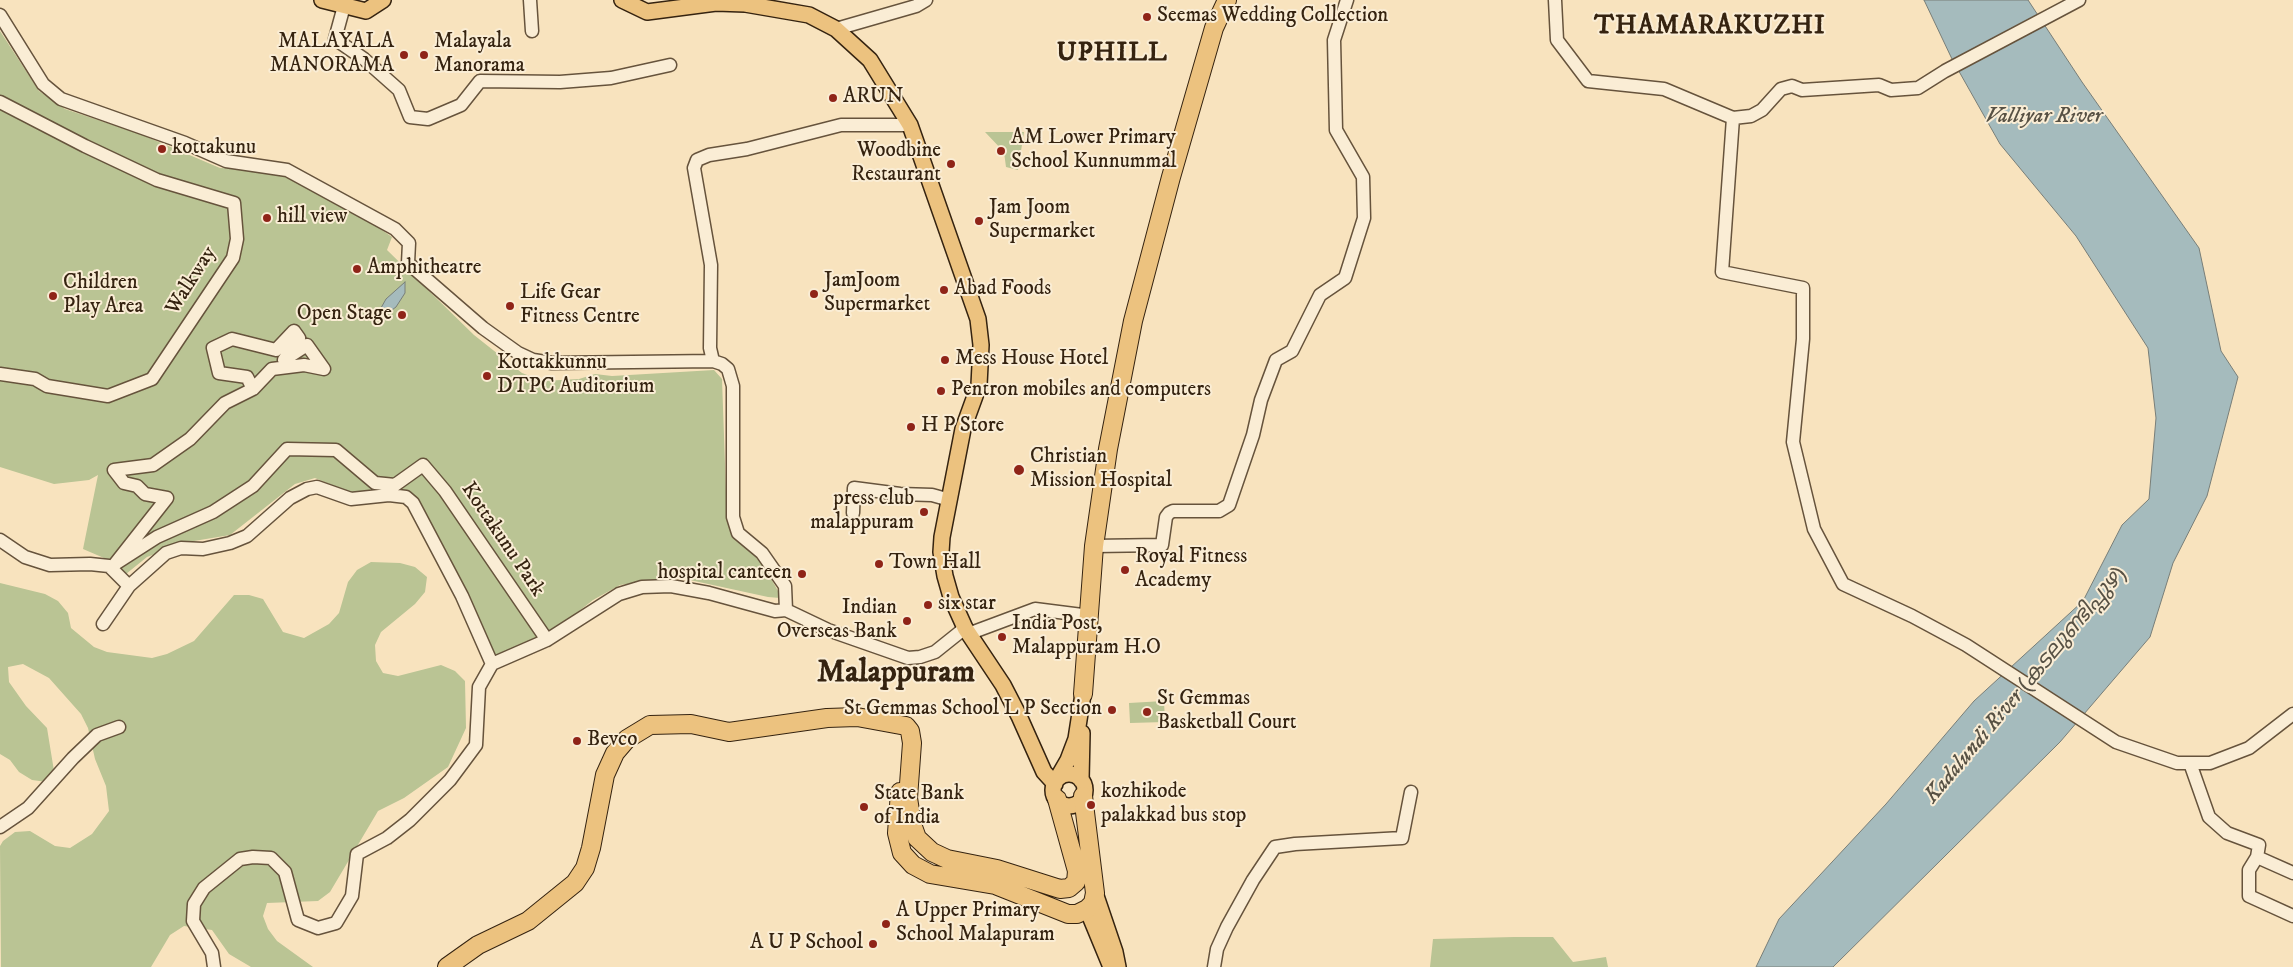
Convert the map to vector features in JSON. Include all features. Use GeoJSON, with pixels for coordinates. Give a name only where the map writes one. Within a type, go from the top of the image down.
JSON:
{"type":"FeatureCollection","features":[{"type":"Feature","properties":{"kind":"highway"},"geometry":{"type":"LineString","coordinates":[[1083,694],[1094,546],[1108,449],[1133,321],[1171,177],[1212,38],[1227,0]]}},
{"type":"Feature","properties":{"kind":"highway"},"geometry":{"type":"LineString","coordinates":[[447,967],[478,945],[528,921],[575,884],[585,868],[591,848],[605,775],[615,754],[637,731],[650,725],[691,724],[729,732],[828,718],[857,717],[906,726],[910,731],[912,743],[908,798],[912,824],[917,838],[932,852],[947,859],[997,869],[1060,889],[1069,888],[1076,882],[1077,871],[1056,787]]}},
{"type":"Feature","properties":{"kind":"highway"},"geometry":{"type":"LineString","coordinates":[[891,723],[903,734],[905,750],[898,833],[902,853],[913,865],[930,874],[995,886],[1068,914],[1077,914],[1087,910],[1093,902],[1095,893],[1082,788]]}},
{"type":"Feature","properties":{"kind":"main road"},"geometry":{"type":"LineString","coordinates":[[322,0],[366,11],[383,0]]}},
{"type":"Feature","properties":{"kind":"main road"},"geometry":{"type":"LineString","coordinates":[[622,0],[647,12],[716,2],[797,11],[836,29],[870,60],[910,125],[978,319],[981,345],[979,385],[964,429],[941,552],[951,597],[966,631],[1003,685],[1020,716],[1044,772],[1056,787],[1060,803],[1071,805],[1080,800],[1082,788],[1083,694]]}},
{"type":"Feature","properties":{"kind":"main road"},"geometry":{"type":"LineString","coordinates":[[1056,787],[1076,739],[1083,694]]}},
{"type":"Feature","properties":{"kind":"main road"},"geometry":{"type":"LineString","coordinates":[[1056,787],[1070,774],[1082,788]]}},
{"type":"Feature","properties":{"kind":"main road"},"geometry":{"type":"LineString","coordinates":[[1095,893],[1115,952],[1118,967]]}},
{"type":"Feature","properties":{"kind":"main road"},"geometry":{"type":"LineString","coordinates":[[1087,910],[1111,967]]}},
{"type":"Feature","properties":{"kind":"street"},"geometry":{"type":"LineString","coordinates":[[530,0],[532,32]]}},
{"type":"Feature","properties":{"kind":"street"},"geometry":{"type":"LineString","coordinates":[[836,29],[916,6],[926,0]]}},
{"type":"Feature","properties":{"kind":"street"},"geometry":{"type":"LineString","coordinates":[[1094,546],[1162,545],[1166,517],[1169,512],[1219,510],[1229,505],[1253,435],[1261,400],[1276,360],[1292,351],[1320,295],[1345,278],[1364,218],[1364,178],[1336,130],[1334,40],[1348,0]]}},
{"type":"Feature","properties":{"kind":"street"},"geometry":{"type":"LineString","coordinates":[[1555,0],[1557,40],[1588,81],[1664,88],[1733,118],[1751,116],[1757,113],[1781,89],[1792,86],[1802,90],[1879,85],[1891,90],[1918,88],[1945,71],[2073,2]]}},
{"type":"Feature","properties":{"kind":"street"},"geometry":{"type":"LineString","coordinates":[[344,6],[335,39],[364,59],[399,90],[410,117],[428,118],[461,105],[480,81],[560,82],[611,78],[670,65]]}},
{"type":"Feature","properties":{"kind":"street"},"geometry":{"type":"LineString","coordinates":[[0,15],[43,84],[61,99],[185,143],[226,161],[287,170],[395,229],[409,243],[408,263],[483,328],[518,353],[533,360],[552,363],[713,361],[722,364],[728,369],[733,386],[732,517],[738,533],[762,553],[785,586],[786,610]]}},
{"type":"Feature","properties":{"kind":"street","name":"Walkway"},"geometry":{"type":"LineString","coordinates":[[0,102],[85,146],[157,180],[234,203],[237,239],[233,258],[152,379],[108,396],[47,386],[35,378],[0,374]]}},
{"type":"Feature","properties":{"kind":"street"},"geometry":{"type":"LineString","coordinates":[[1733,118],[1722,272],[1803,288],[1803,339],[1793,442],[1814,529],[1843,584],[1912,616],[1966,645],[2116,742],[2177,764],[2210,763],[2250,748],[2293,714]]}},
{"type":"Feature","properties":{"kind":"street"},"geometry":{"type":"LineString","coordinates":[[713,361],[710,348],[711,265],[694,168],[696,160],[709,155],[747,149],[841,125],[910,125]]}},
{"type":"Feature","properties":{"kind":"street"},"geometry":{"type":"LineString","coordinates":[[294,331],[299,338],[284,360],[307,345],[324,369],[304,365],[272,370],[254,389],[247,377],[219,373],[213,348],[232,339],[276,350],[294,331]]}},
{"type":"Feature","properties":{"kind":"street","name":"Kottakunu Park"},"geometry":{"type":"LineString","coordinates":[[254,389],[225,403],[190,439],[153,465],[114,470],[124,483],[137,486],[145,494],[167,498],[115,564],[157,537],[213,512],[253,486],[287,449],[336,450],[375,483],[395,485],[423,465],[445,491],[547,640]]}},
{"type":"Feature","properties":{"kind":"street"},"geometry":{"type":"LineString","coordinates":[[103,624],[128,586],[166,553],[181,548],[212,547],[230,543],[247,536],[290,498],[307,489],[317,487],[351,499],[390,495],[406,497],[413,503],[462,596],[492,664]]}},
{"type":"Feature","properties":{"kind":"street"},"geometry":{"type":"LineString","coordinates":[[853,512],[854,488],[900,494],[932,495],[950,500]]}},
{"type":"Feature","properties":{"kind":"street"},"geometry":{"type":"LineString","coordinates":[[0,540],[25,557],[50,565],[90,564],[109,566],[128,586]]}},
{"type":"Feature","properties":{"kind":"street"},"geometry":{"type":"LineString","coordinates":[[214,967],[212,952],[193,921],[194,904],[204,888],[240,859],[253,857],[271,858],[285,872],[298,920],[318,928],[336,924],[352,896],[357,854],[387,838],[410,820],[450,780],[476,745],[479,687],[492,664],[547,640],[619,594],[642,587],[671,586],[709,593],[774,611],[786,610],[828,630],[908,658],[920,657],[935,652],[966,631],[1035,609],[1090,616]]}},
{"type":"Feature","properties":{"kind":"street"},"geometry":{"type":"LineString","coordinates":[[0,827],[28,808],[73,758],[97,735],[119,727]]}},
{"type":"Feature","properties":{"kind":"street"},"geometry":{"type":"LineString","coordinates":[[2190,763],[2209,817],[2227,833],[2259,845],[2257,857],[2249,870],[2249,896],[2293,916]]}},
{"type":"Feature","properties":{"kind":"street"},"geometry":{"type":"LineString","coordinates":[[1214,967],[1217,949],[1227,928],[1253,880],[1275,847],[1295,844],[1402,838],[1411,792]]}},
{"type":"Feature","properties":{"kind":"street"},"geometry":{"type":"LineString","coordinates":[[2257,857],[2293,873]]}},
{"type":"Feature","properties":{"kind":"green space"},"geometry":{"type":"Polygon","coordinates":[[[0,31],[39,91],[65,109],[140,134],[220,168],[277,170],[366,219],[392,237],[387,250],[474,335],[522,373],[543,381],[579,379],[595,374],[612,376],[714,370],[722,379],[727,521],[735,535],[764,566],[780,598],[676,577],[620,585],[593,600],[546,637],[493,661],[445,553],[410,491],[355,495],[315,478],[295,484],[230,535],[188,542],[147,557],[126,574],[104,558],[83,549],[98,475],[89,480],[54,484],[0,467],[0,31]]]}},
{"type":"Feature","properties":{"kind":"green space"},"geometry":{"type":"Polygon","coordinates":[[[985,132],[1024,132],[1018,170],[1006,167],[1004,152],[985,132]]]}},
{"type":"Feature","properties":{"kind":"green space"},"geometry":{"type":"Polygon","coordinates":[[[371,562],[400,563],[415,567],[427,577],[425,592],[415,604],[381,632],[375,645],[376,661],[383,673],[398,676],[441,665],[455,671],[465,681],[466,728],[448,767],[404,798],[378,811],[330,892],[318,901],[267,903],[263,916],[268,929],[277,941],[313,967],[251,967],[229,954],[212,930],[184,926],[170,935],[151,967],[1,967],[0,846],[3,841],[15,832],[30,831],[55,846],[70,848],[92,834],[109,811],[106,786],[95,759],[88,728],[81,714],[49,678],[23,664],[8,667],[9,682],[26,706],[47,728],[54,771],[47,782],[32,780],[19,772],[10,760],[0,754],[0,583],[45,594],[58,601],[68,613],[71,628],[94,647],[107,652],[152,658],[167,654],[194,641],[234,595],[249,595],[263,599],[283,632],[304,638],[329,624],[339,613],[348,582],[357,570],[371,562]]]}},
{"type":"Feature","properties":{"kind":"green space","name":"St Gemmas Basketball Court"},"geometry":{"type":"Polygon","coordinates":[[[1164,701],[1165,722],[1130,723],[1129,703],[1164,701]]]}},
{"type":"Feature","properties":{"kind":"green space"},"geometry":{"type":"Polygon","coordinates":[[[1553,937],[1573,962],[1606,957],[1608,967],[1430,967],[1433,939],[1553,937]]]}},
{"type":"Feature","properties":{"kind":"water","name":"Valliyar River"},"geometry":{"type":"Polygon","coordinates":[[[1924,0],[2028,0],[2082,82],[2199,248],[2221,351],[2238,377],[2207,496],[2173,563],[2150,637],[2060,742],[1833,967],[1756,967],[1779,919],[1886,804],[1974,701],[2083,601],[2122,525],[2149,499],[2156,418],[2148,348],[2076,236],[2000,144],[1952,59],[1924,0]]]}},
{"type":"Feature","properties":{"kind":"water"},"geometry":{"type":"Polygon","coordinates":[[[405,282],[405,293],[396,307],[381,318],[377,315],[386,299],[405,282]]]}},
{"type":"Feature","properties":{"kind":"place","name":"Seemas Wedding Collection"},"geometry":{"type":"Point","coordinates":[1147,17]}},
{"type":"Feature","properties":{"kind":"place","name":"MALAYALA MANORAMA"},"geometry":{"type":"Point","coordinates":[404,55]}},
{"type":"Feature","properties":{"kind":"place","name":"Malayala Manorama"},"geometry":{"type":"Point","coordinates":[424,55]}},
{"type":"Feature","properties":{"kind":"place","name":"ARUN"},"geometry":{"type":"Point","coordinates":[833,98]}},
{"type":"Feature","properties":{"kind":"place","name":"kottakunu"},"geometry":{"type":"Point","coordinates":[162,149]}},
{"type":"Feature","properties":{"kind":"place","name":"AM Lower Primary School Kunnummal"},"geometry":{"type":"Point","coordinates":[1001,151]}},
{"type":"Feature","properties":{"kind":"place","name":"Woodbine Restaurant"},"geometry":{"type":"Point","coordinates":[951,164]}},
{"type":"Feature","properties":{"kind":"place","name":"hill view"},"geometry":{"type":"Point","coordinates":[267,218]}},
{"type":"Feature","properties":{"kind":"place","name":"Jam Joom Supermarket"},"geometry":{"type":"Point","coordinates":[979,221]}},
{"type":"Feature","properties":{"kind":"place","name":"Amphitheatre"},"geometry":{"type":"Point","coordinates":[357,269]}},
{"type":"Feature","properties":{"kind":"place","name":"Abad Foods"},"geometry":{"type":"Point","coordinates":[944,290]}},
{"type":"Feature","properties":{"kind":"place","name":"JamJoom Supermarket"},"geometry":{"type":"Point","coordinates":[814,294]}},
{"type":"Feature","properties":{"kind":"place","name":"Children Play Area"},"geometry":{"type":"Point","coordinates":[53,296]}},
{"type":"Feature","properties":{"kind":"place","name":"Life Gear Fitness Centre"},"geometry":{"type":"Point","coordinates":[510,306]}},
{"type":"Feature","properties":{"kind":"place","name":"Open Stage"},"geometry":{"type":"Point","coordinates":[402,315]}},
{"type":"Feature","properties":{"kind":"place","name":"Mess House Hotel"},"geometry":{"type":"Point","coordinates":[945,360]}},
{"type":"Feature","properties":{"kind":"place","name":"Kottakkunnu DTPC Auditorium"},"geometry":{"type":"Point","coordinates":[487,376]}},
{"type":"Feature","properties":{"kind":"place","name":"Pentron mobiles and computers"},"geometry":{"type":"Point","coordinates":[941,391]}},
{"type":"Feature","properties":{"kind":"place","name":"H P Store"},"geometry":{"type":"Point","coordinates":[911,427]}},
{"type":"Feature","properties":{"kind":"place","name":"Christian Mission Hospital"},"geometry":{"type":"Point","coordinates":[1019,470]}},
{"type":"Feature","properties":{"kind":"place","name":"press club malappuram"},"geometry":{"type":"Point","coordinates":[924,512]}},
{"type":"Feature","properties":{"kind":"place","name":"Town Hall"},"geometry":{"type":"Point","coordinates":[879,564]}},
{"type":"Feature","properties":{"kind":"place","name":"Royal Fitness Academy"},"geometry":{"type":"Point","coordinates":[1125,570]}},
{"type":"Feature","properties":{"kind":"place","name":"hospital canteen"},"geometry":{"type":"Point","coordinates":[802,574]}},
{"type":"Feature","properties":{"kind":"place","name":"six star"},"geometry":{"type":"Point","coordinates":[928,605]}},
{"type":"Feature","properties":{"kind":"place","name":"Indian Overseas Bank"},"geometry":{"type":"Point","coordinates":[907,621]}},
{"type":"Feature","properties":{"kind":"place","name":"India Post, Malappuram H.O"},"geometry":{"type":"Point","coordinates":[1002,637]}},
{"type":"Feature","properties":{"kind":"place","name":"St Gemmas School L P Section"},"geometry":{"type":"Point","coordinates":[1112,710]}},
{"type":"Feature","properties":{"kind":"place","name":"St Gemmas Basketball Court"},"geometry":{"type":"Point","coordinates":[1147,712]}},
{"type":"Feature","properties":{"kind":"place","name":"Bevco"},"geometry":{"type":"Point","coordinates":[577,741]}},
{"type":"Feature","properties":{"kind":"place","name":"kozhikode palakkad bus stop"},"geometry":{"type":"Point","coordinates":[1091,805]}},
{"type":"Feature","properties":{"kind":"place","name":"State Bank of India"},"geometry":{"type":"Point","coordinates":[864,807]}},
{"type":"Feature","properties":{"kind":"place","name":"A Upper Primary School Malapuram"},"geometry":{"type":"Point","coordinates":[886,924]}},
{"type":"Feature","properties":{"kind":"place","name":"A U P School"},"geometry":{"type":"Point","coordinates":[873,944]}},
{"type":"Feature","properties":{"kind":"district","name":"THAMARAKUZHI"},"geometry":{"type":"Point","coordinates":[1710,28]}},
{"type":"Feature","properties":{"kind":"district","name":"UPHILL"},"geometry":{"type":"Point","coordinates":[1112,55]}},
{"type":"Feature","properties":{"kind":"district","name":"Malappuram"},"geometry":{"type":"Point","coordinates":[896,675]}},
{"type":"Feature","properties":{"kind":"water label","name":"Kadalundi River (കടലുണ്ടിപ്പുഴ)"},"geometry":{"type":"Point","coordinates":[2026,686]}}]}
